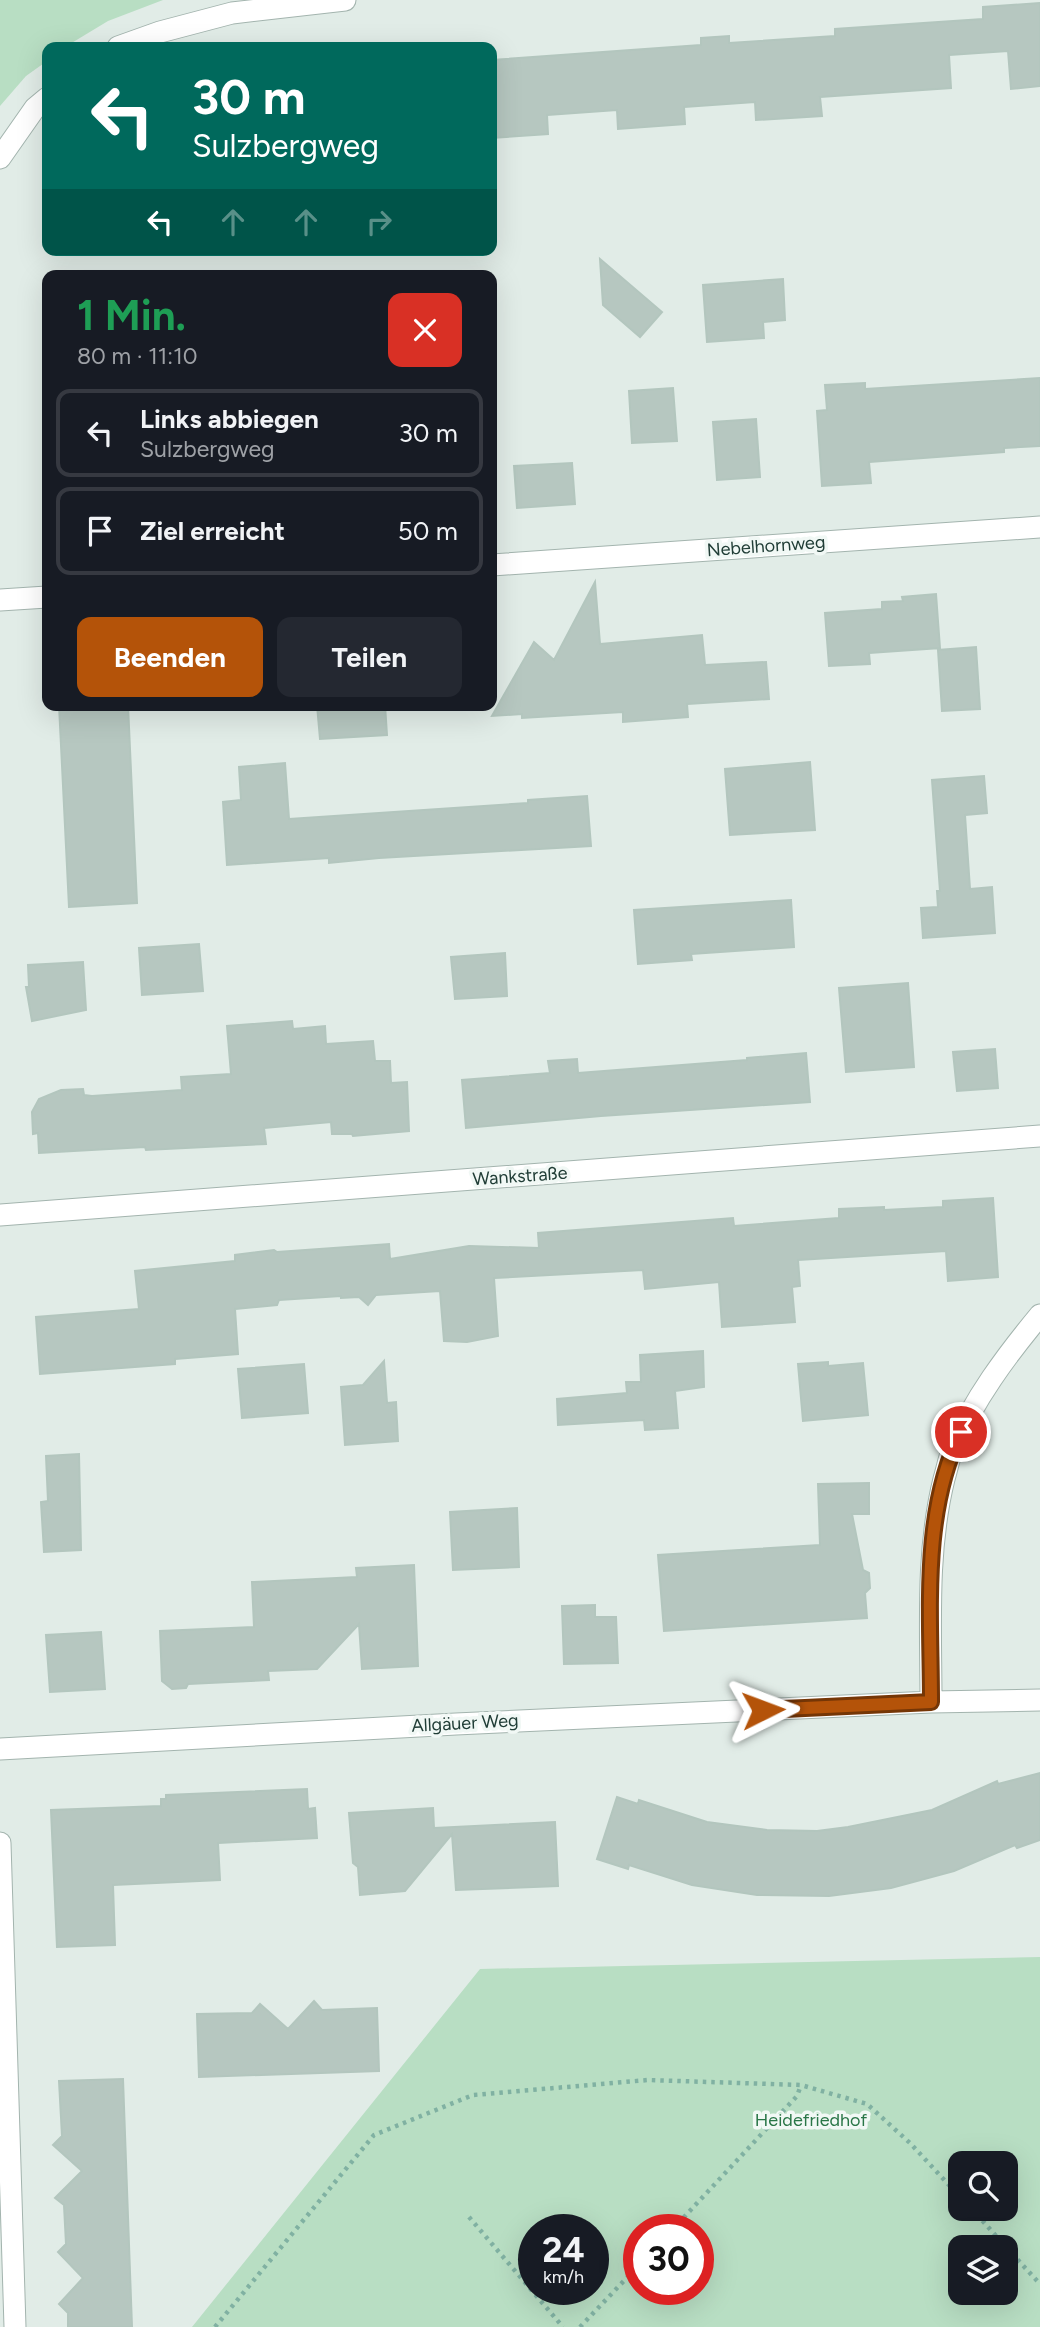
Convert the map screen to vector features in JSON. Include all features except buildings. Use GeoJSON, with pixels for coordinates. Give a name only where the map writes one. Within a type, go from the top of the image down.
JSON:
{"type":"FeatureCollection","features":[{"type":"Feature","properties":{"kind":"street"},"geometry":{"type":"LineString","coordinates":[[132,42],[232,13],[345,0]]}},
{"type":"Feature","properties":{"kind":"street"},"geometry":{"type":"LineString","coordinates":[[0,158],[42,102]]}},
{"type":"Feature","properties":{"kind":"street","name":"Nebelhornweg"},"geometry":{"type":"LineString","coordinates":[[497,565],[1040,527]]}},
{"type":"Feature","properties":{"kind":"street"},"geometry":{"type":"LineString","coordinates":[[0,600],[42,597]]}},
{"type":"Feature","properties":{"kind":"street","name":"Wankstraße"},"geometry":{"type":"LineString","coordinates":[[0,1215],[1040,1136]]}},
{"type":"Feature","properties":{"kind":"street"},"geometry":{"type":"LineString","coordinates":[[931,1702],[931,1550],[940,1497],[952,1451],[970,1412],[991,1378],[1040,1315]]}},
{"type":"Feature","properties":{"kind":"street","name":"Allgäuer Weg"},"geometry":{"type":"LineString","coordinates":[[0,1749],[456,1724],[931,1702],[1040,1700]]}},
{"type":"Feature","properties":{"kind":"street"},"geometry":{"type":"LineString","coordinates":[[0,1843],[15,2327]]}},
{"type":"Feature","properties":{"kind":"path"},"geometry":{"type":"LineString","coordinates":[[215,2327],[374,2135],[472,2095],[648,2080],[801,2085],[867,2104],[910,2143],[948,2184]]}},
{"type":"Feature","properties":{"kind":"path"},"geometry":{"type":"LineString","coordinates":[[687,2214],[797,2096],[801,2085]]}},
{"type":"Feature","properties":{"kind":"path"},"geometry":{"type":"LineString","coordinates":[[469,2217],[563,2327]]}},
{"type":"Feature","properties":{"kind":"path"},"geometry":{"type":"LineString","coordinates":[[983,2221],[995,2235]]}},
{"type":"Feature","properties":{"kind":"path"},"geometry":{"type":"LineString","coordinates":[[1018,2260],[1040,2284]]}},
{"type":"Feature","properties":{"kind":"path"},"geometry":{"type":"LineString","coordinates":[[580,2327],[623,2282]]}},
{"type":"Feature","properties":{"kind":"green space"},"geometry":{"type":"Polygon","coordinates":[[[0,0],[163,0],[108,21],[73,42],[42,42],[42,65],[26,76],[0,106],[0,0]]]}},
{"type":"Feature","properties":{"kind":"green space","name":"Heidefriedhof"},"geometry":{"type":"Polygon","coordinates":[[[1040,1957],[1040,2327],[192,2327],[480,1969],[1040,1957]]]}},
{"type":"Feature","properties":{"kind":"route"},"geometry":{"type":"LineString","coordinates":[[763,1710],[931,1702],[931,1550],[940,1497],[952,1451],[961,1432]]}}]}
